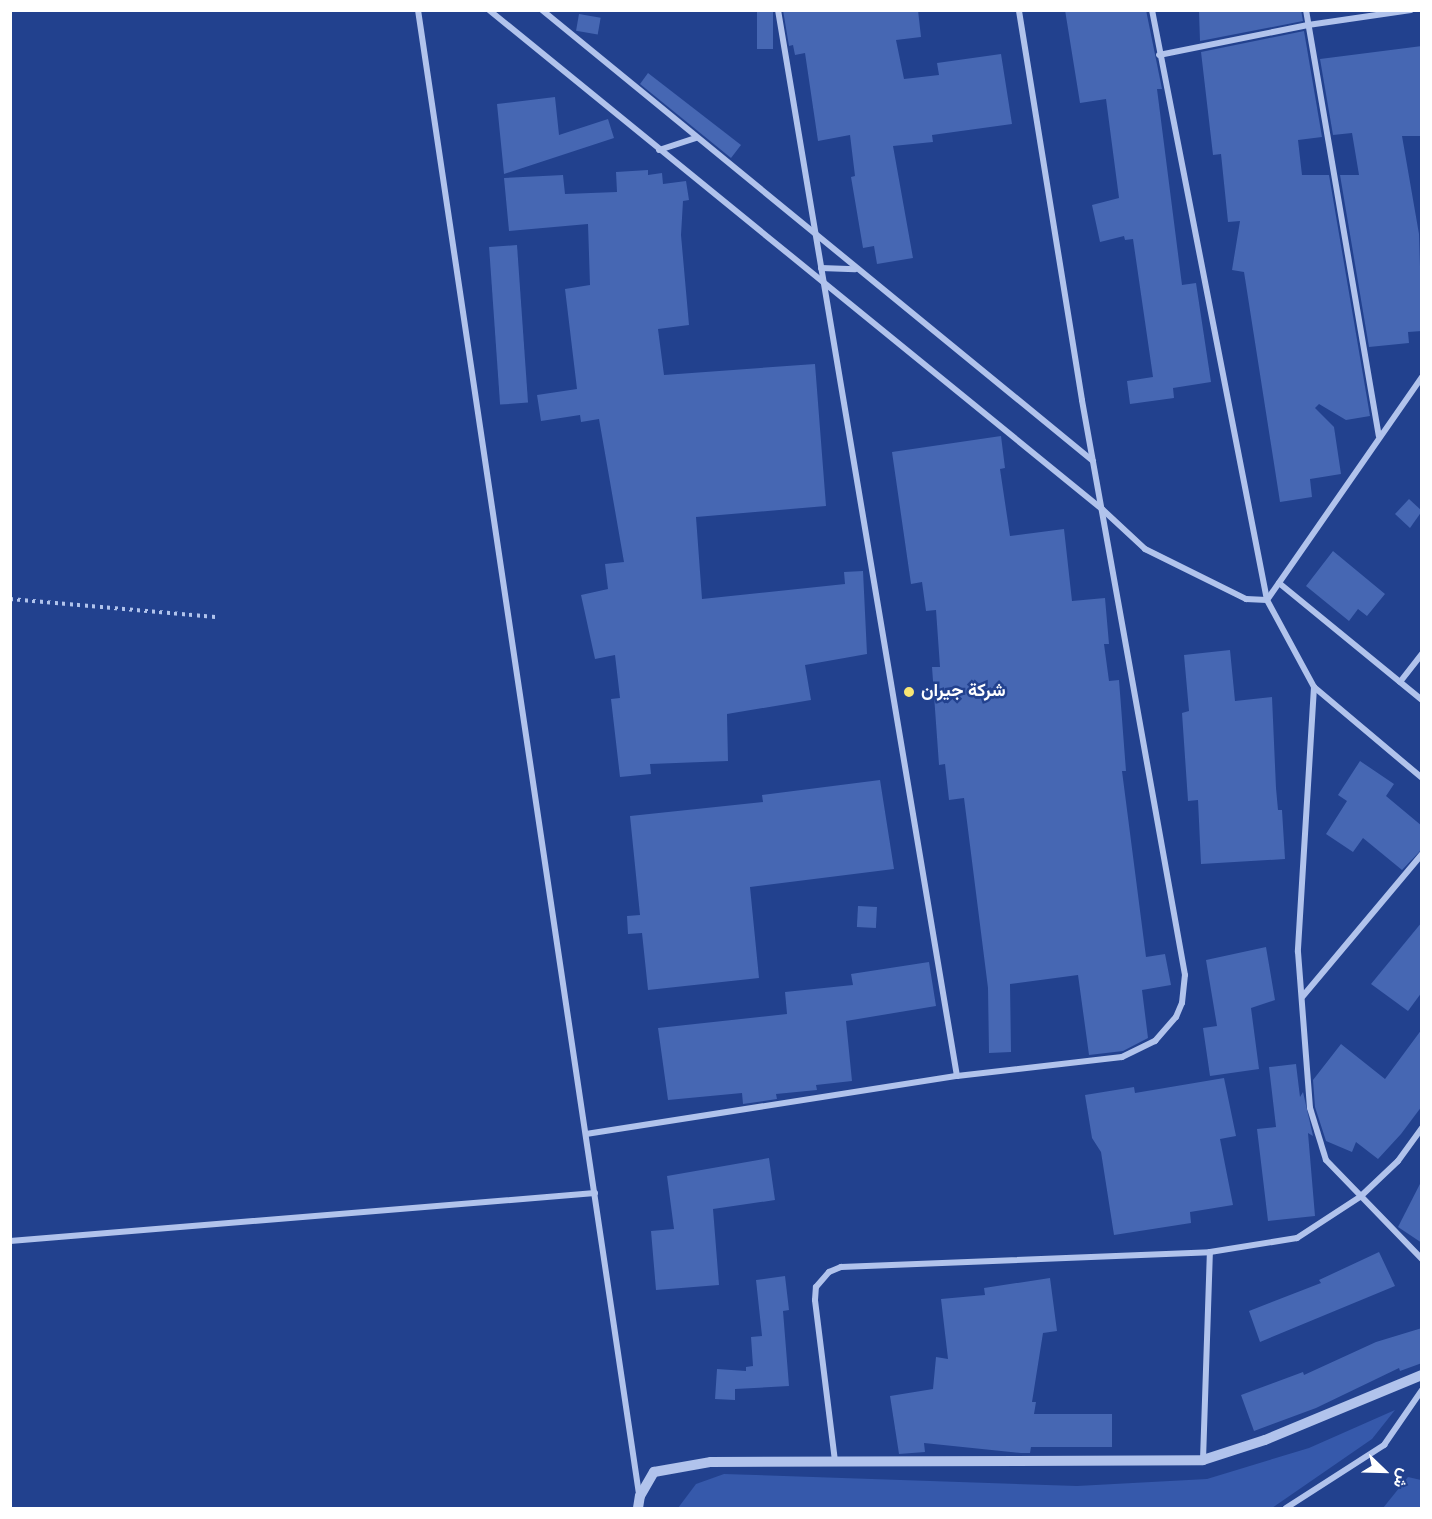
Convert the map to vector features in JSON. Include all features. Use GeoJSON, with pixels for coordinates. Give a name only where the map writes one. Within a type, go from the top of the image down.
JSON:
{"type":"FeatureCollection","features":[{"type":"Feature","properties":{"kind":"street"},"geometry":{"type":"LineString","coordinates":[[418,10],[640,1496],[638,1509]]}},
{"type":"Feature","properties":{"kind":"street"},"geometry":{"type":"LineString","coordinates":[[489,10],[824,287],[1102,509],[1145,549],[1246,599],[1267,600]]}},
{"type":"Feature","properties":{"kind":"street"},"geometry":{"type":"LineString","coordinates":[[542,10],[855,269],[1094,462]]}},
{"type":"Feature","properties":{"kind":"street"},"geometry":{"type":"LineString","coordinates":[[778,10],[957,1076]]}},
{"type":"Feature","properties":{"kind":"street"},"geometry":{"type":"LineString","coordinates":[[586,1134],[957,1076],[1122,1057],[1155,1041],[1176,1017],[1182,1004],[1185,975],[1102,509],[1019,10]]}},
{"type":"Feature","properties":{"kind":"street"},"geometry":{"type":"LineString","coordinates":[[1152,10],[1267,600],[1314,687],[1422,778]]}},
{"type":"Feature","properties":{"kind":"street"},"geometry":{"type":"LineString","coordinates":[[1306,10],[1379,436]]}},
{"type":"Feature","properties":{"kind":"street"},"geometry":{"type":"LineString","coordinates":[[1159,55],[1308,25],[1411,10]]}},
{"type":"Feature","properties":{"kind":"street"},"geometry":{"type":"LineString","coordinates":[[659,150],[696,138]]}},
{"type":"Feature","properties":{"kind":"street"},"geometry":{"type":"LineString","coordinates":[[821,268],[855,269]]}},
{"type":"Feature","properties":{"kind":"street"},"geometry":{"type":"LineString","coordinates":[[1267,600],[1422,377]]}},
{"type":"Feature","properties":{"kind":"street"},"geometry":{"type":"LineString","coordinates":[[1279,583],[1422,700]]}},
{"type":"Feature","properties":{"kind":"street"},"geometry":{"type":"LineString","coordinates":[[1400,682],[1422,654]]}},
{"type":"Feature","properties":{"kind":"street"},"geometry":{"type":"LineString","coordinates":[[1314,687],[1298,952],[1310,1108],[1326,1160],[1422,1259]]}},
{"type":"Feature","properties":{"kind":"street"},"geometry":{"type":"LineString","coordinates":[[1303,996],[1422,854]]}},
{"type":"Feature","properties":{"kind":"street"},"geometry":{"type":"LineString","coordinates":[[835,1461],[815,1300],[816,1287],[829,1272],[841,1267],[1210,1251],[1297,1238],[1360,1197],[1398,1161],[1422,1128]]}},
{"type":"Feature","properties":{"kind":"street"},"geometry":{"type":"LineString","coordinates":[[10,1241],[595,1193]]}},
{"type":"Feature","properties":{"kind":"street"},"geometry":{"type":"LineString","coordinates":[[1203,1460],[1210,1251]]}},
{"type":"Feature","properties":{"kind":"street"},"geometry":{"type":"LineString","coordinates":[[640,1496],[654,1472],[711,1462],[1203,1460],[1265,1440],[1422,1375]]}},
{"type":"Feature","properties":{"kind":"street"},"geometry":{"type":"LineString","coordinates":[[1286,1509],[1384,1445],[1422,1390]]}},
{"type":"Feature","properties":{"kind":"path"},"geometry":{"type":"LineString","coordinates":[[10,599],[215,617]]}},
{"type":"Feature","properties":{"kind":"shaded area"},"geometry":{"type":"Polygon","coordinates":[[[1395,1410],[1372,1439],[1272,1508],[678,1508],[696,1484],[724,1474],[1077,1486],[1207,1479],[1309,1448],[1395,1410]]]}},
{"type":"Feature","properties":{"kind":"shaded area"},"geometry":{"type":"Polygon","coordinates":[[[1408,1477],[1421,1480],[1421,1508],[1383,1508],[1408,1477]]]}},
{"type":"Feature","properties":{"kind":"building"},"geometry":{"type":"Polygon","coordinates":[[[757,10],[773,10],[773,49],[757,49],[757,10]]]}},
{"type":"Feature","properties":{"kind":"building"},"geometry":{"type":"Polygon","coordinates":[[[783,10],[918,10],[921,37],[896,40],[904,79],[939,75],[937,63],[1001,54],[1012,124],[932,135],[933,142],[893,146],[913,258],[877,264],[874,246],[863,248],[851,177],[855,176],[850,135],[818,141],[805,53],[795,55],[793,45],[789,46],[783,10]]]}},
{"type":"Feature","properties":{"kind":"building"},"geometry":{"type":"Polygon","coordinates":[[[1065,10],[1146,10],[1162,89],[1157,89],[1182,285],[1196,283],[1211,382],[1173,388],[1174,398],[1130,404],[1127,381],[1153,377],[1133,239],[1125,240],[1124,236],[1100,242],[1092,205],[1119,198],[1106,99],[1080,103],[1065,10]]]}},
{"type":"Feature","properties":{"kind":"building"},"geometry":{"type":"Polygon","coordinates":[[[1301,10],[1303,21],[1200,41],[1199,11],[1301,10]]]}},
{"type":"Feature","properties":{"kind":"building"},"geometry":{"type":"Polygon","coordinates":[[[579,14],[601,18],[598,35],[576,31],[579,14]]]}},
{"type":"Feature","properties":{"kind":"building"},"geometry":{"type":"Polygon","coordinates":[[[1304,31],[1322,137],[1298,140],[1302,175],[1329,175],[1370,416],[1346,420],[1319,404],[1315,408],[1334,427],[1341,474],[1310,479],[1312,497],[1280,502],[1244,272],[1232,270],[1240,221],[1228,222],[1221,154],[1213,155],[1201,52],[1304,31]]]}},
{"type":"Feature","properties":{"kind":"building"},"geometry":{"type":"Polygon","coordinates":[[[1422,46],[1422,136],[1402,136],[1419,234],[1422,331],[1408,332],[1409,343],[1369,347],[1340,175],[1359,175],[1352,133],[1333,135],[1320,59],[1422,46]]]}},
{"type":"Feature","properties":{"kind":"building"},"geometry":{"type":"Polygon","coordinates":[[[648,73],[741,145],[731,158],[640,84],[648,73]]]}},
{"type":"Feature","properties":{"kind":"building"},"geometry":{"type":"Polygon","coordinates":[[[555,97],[559,135],[608,119],[614,138],[504,174],[497,104],[555,97]]]}},
{"type":"Feature","properties":{"kind":"building"},"geometry":{"type":"Polygon","coordinates":[[[648,170],[648,175],[662,173],[663,184],[686,181],[689,200],[683,201],[681,235],[689,325],[658,329],[664,375],[815,364],[826,506],[696,517],[702,599],[845,584],[844,572],[863,571],[867,654],[805,665],[811,700],[727,714],[728,761],[650,764],[651,774],[620,777],[611,699],[620,698],[615,655],[595,659],[581,595],[608,589],[605,564],[624,562],[599,419],[581,422],[580,415],[541,421],[537,395],[577,389],[565,289],[590,285],[588,224],[509,231],[504,178],[563,175],[565,194],[617,192],[616,172],[648,170]]]}},
{"type":"Feature","properties":{"kind":"building"},"geometry":{"type":"Polygon","coordinates":[[[517,245],[528,403],[500,405],[489,247],[517,245]]]}},
{"type":"Feature","properties":{"kind":"building"},"geometry":{"type":"Polygon","coordinates":[[[1001,436],[1005,468],[1000,469],[1010,536],[1064,529],[1072,601],[1105,598],[1109,644],[1104,644],[1109,681],[1119,680],[1126,771],[1122,771],[1146,957],[1165,954],[1171,985],[1142,990],[1148,1038],[1123,1051],[1089,1055],[1078,975],[1010,984],[1011,1052],[989,1053],[988,988],[964,798],[949,800],[945,764],[939,765],[932,667],[940,667],[936,610],[926,611],[922,582],[911,584],[892,452],[1001,436]]]}},
{"type":"Feature","properties":{"kind":"building"},"geometry":{"type":"Polygon","coordinates":[[[1409,499],[1422,511],[1410,528],[1395,514],[1409,499]]]}},
{"type":"Feature","properties":{"kind":"building"},"geometry":{"type":"Polygon","coordinates":[[[1333,551],[1385,594],[1367,616],[1358,609],[1349,621],[1306,586],[1333,551]]]}},
{"type":"Feature","properties":{"kind":"building"},"geometry":{"type":"Polygon","coordinates":[[[1230,650],[1235,701],[1272,697],[1276,788],[1278,810],[1282,810],[1285,859],[1201,864],[1198,800],[1188,801],[1182,713],[1189,711],[1184,655],[1230,650]]]}},
{"type":"Feature","properties":{"kind":"building"},"geometry":{"type":"Polygon","coordinates":[[[1360,761],[1394,784],[1386,796],[1422,826],[1422,849],[1402,870],[1363,838],[1353,852],[1326,834],[1347,801],[1338,795],[1360,761]]]}},
{"type":"Feature","properties":{"kind":"building"},"geometry":{"type":"Polygon","coordinates":[[[880,780],[894,869],[750,887],[759,978],[648,990],[642,933],[628,934],[627,916],[640,915],[630,816],[763,802],[762,795],[880,780]]]}},
{"type":"Feature","properties":{"kind":"building"},"geometry":{"type":"Polygon","coordinates":[[[858,906],[877,907],[876,928],[857,927],[858,906]]]}},
{"type":"Feature","properties":{"kind":"building"},"geometry":{"type":"Polygon","coordinates":[[[1422,922],[1422,992],[1408,1011],[1371,984],[1422,922]]]}},
{"type":"Feature","properties":{"kind":"building"},"geometry":{"type":"Polygon","coordinates":[[[1266,947],[1275,1000],[1251,1008],[1259,1069],[1210,1076],[1203,1028],[1217,1026],[1206,960],[1266,947]]]}},
{"type":"Feature","properties":{"kind":"building"},"geometry":{"type":"Polygon","coordinates":[[[929,962],[936,1006],[846,1021],[852,1081],[816,1085],[817,1090],[776,1094],[777,1099],[743,1104],[742,1093],[668,1100],[658,1028],[787,1014],[785,992],[853,985],[851,974],[929,962]]]}},
{"type":"Feature","properties":{"kind":"building"},"geometry":{"type":"Polygon","coordinates":[[[1422,1029],[1422,1106],[1401,1134],[1378,1159],[1356,1142],[1352,1152],[1326,1141],[1315,1107],[1313,1080],[1341,1044],[1385,1079],[1422,1029]]]}},
{"type":"Feature","properties":{"kind":"building"},"geometry":{"type":"Polygon","coordinates":[[[1296,1064],[1300,1097],[1303,1092],[1313,1136],[1308,1133],[1315,1216],[1268,1221],[1257,1129],[1276,1127],[1269,1067],[1296,1064]]]}},
{"type":"Feature","properties":{"kind":"building"},"geometry":{"type":"Polygon","coordinates":[[[1224,1078],[1236,1136],[1220,1139],[1233,1205],[1190,1212],[1191,1223],[1114,1235],[1101,1152],[1092,1138],[1085,1095],[1134,1087],[1135,1093],[1224,1078]]]}},
{"type":"Feature","properties":{"kind":"building"},"geometry":{"type":"Polygon","coordinates":[[[769,1158],[775,1200],[713,1209],[719,1285],[656,1290],[651,1231],[674,1229],[667,1176],[769,1158]]]}},
{"type":"Feature","properties":{"kind":"building"},"geometry":{"type":"Polygon","coordinates":[[[1422,1180],[1422,1243],[1398,1227],[1422,1180]]]}},
{"type":"Feature","properties":{"kind":"building"},"geometry":{"type":"Polygon","coordinates":[[[1379,1252],[1395,1286],[1260,1342],[1249,1311],[1321,1283],[1319,1280],[1379,1252]]]}},
{"type":"Feature","properties":{"kind":"building"},"geometry":{"type":"Polygon","coordinates":[[[785,1276],[789,1310],[783,1311],[789,1386],[735,1389],[735,1400],[715,1399],[717,1369],[746,1371],[746,1367],[753,1366],[751,1337],[762,1336],[756,1280],[785,1276]]]}},
{"type":"Feature","properties":{"kind":"building"},"geometry":{"type":"Polygon","coordinates":[[[1050,1278],[1057,1331],[1043,1333],[1032,1402],[1036,1402],[1034,1414],[1112,1414],[1112,1447],[1031,1447],[1030,1453],[1021,1453],[924,1443],[925,1452],[899,1454],[890,1396],[933,1389],[936,1357],[948,1359],[941,1299],[985,1295],[984,1288],[1050,1278]]]}},
{"type":"Feature","properties":{"kind":"building"},"geometry":{"type":"Polygon","coordinates":[[[1422,1328],[1422,1363],[1400,1371],[1399,1368],[1316,1408],[1254,1431],[1241,1395],[1303,1372],[1304,1375],[1376,1342],[1422,1328]]]}},
{"type":"Feature","properties":{"kind":"place","name":"شركة جيران"},"geometry":{"type":"Point","coordinates":[909,692]}}]}
